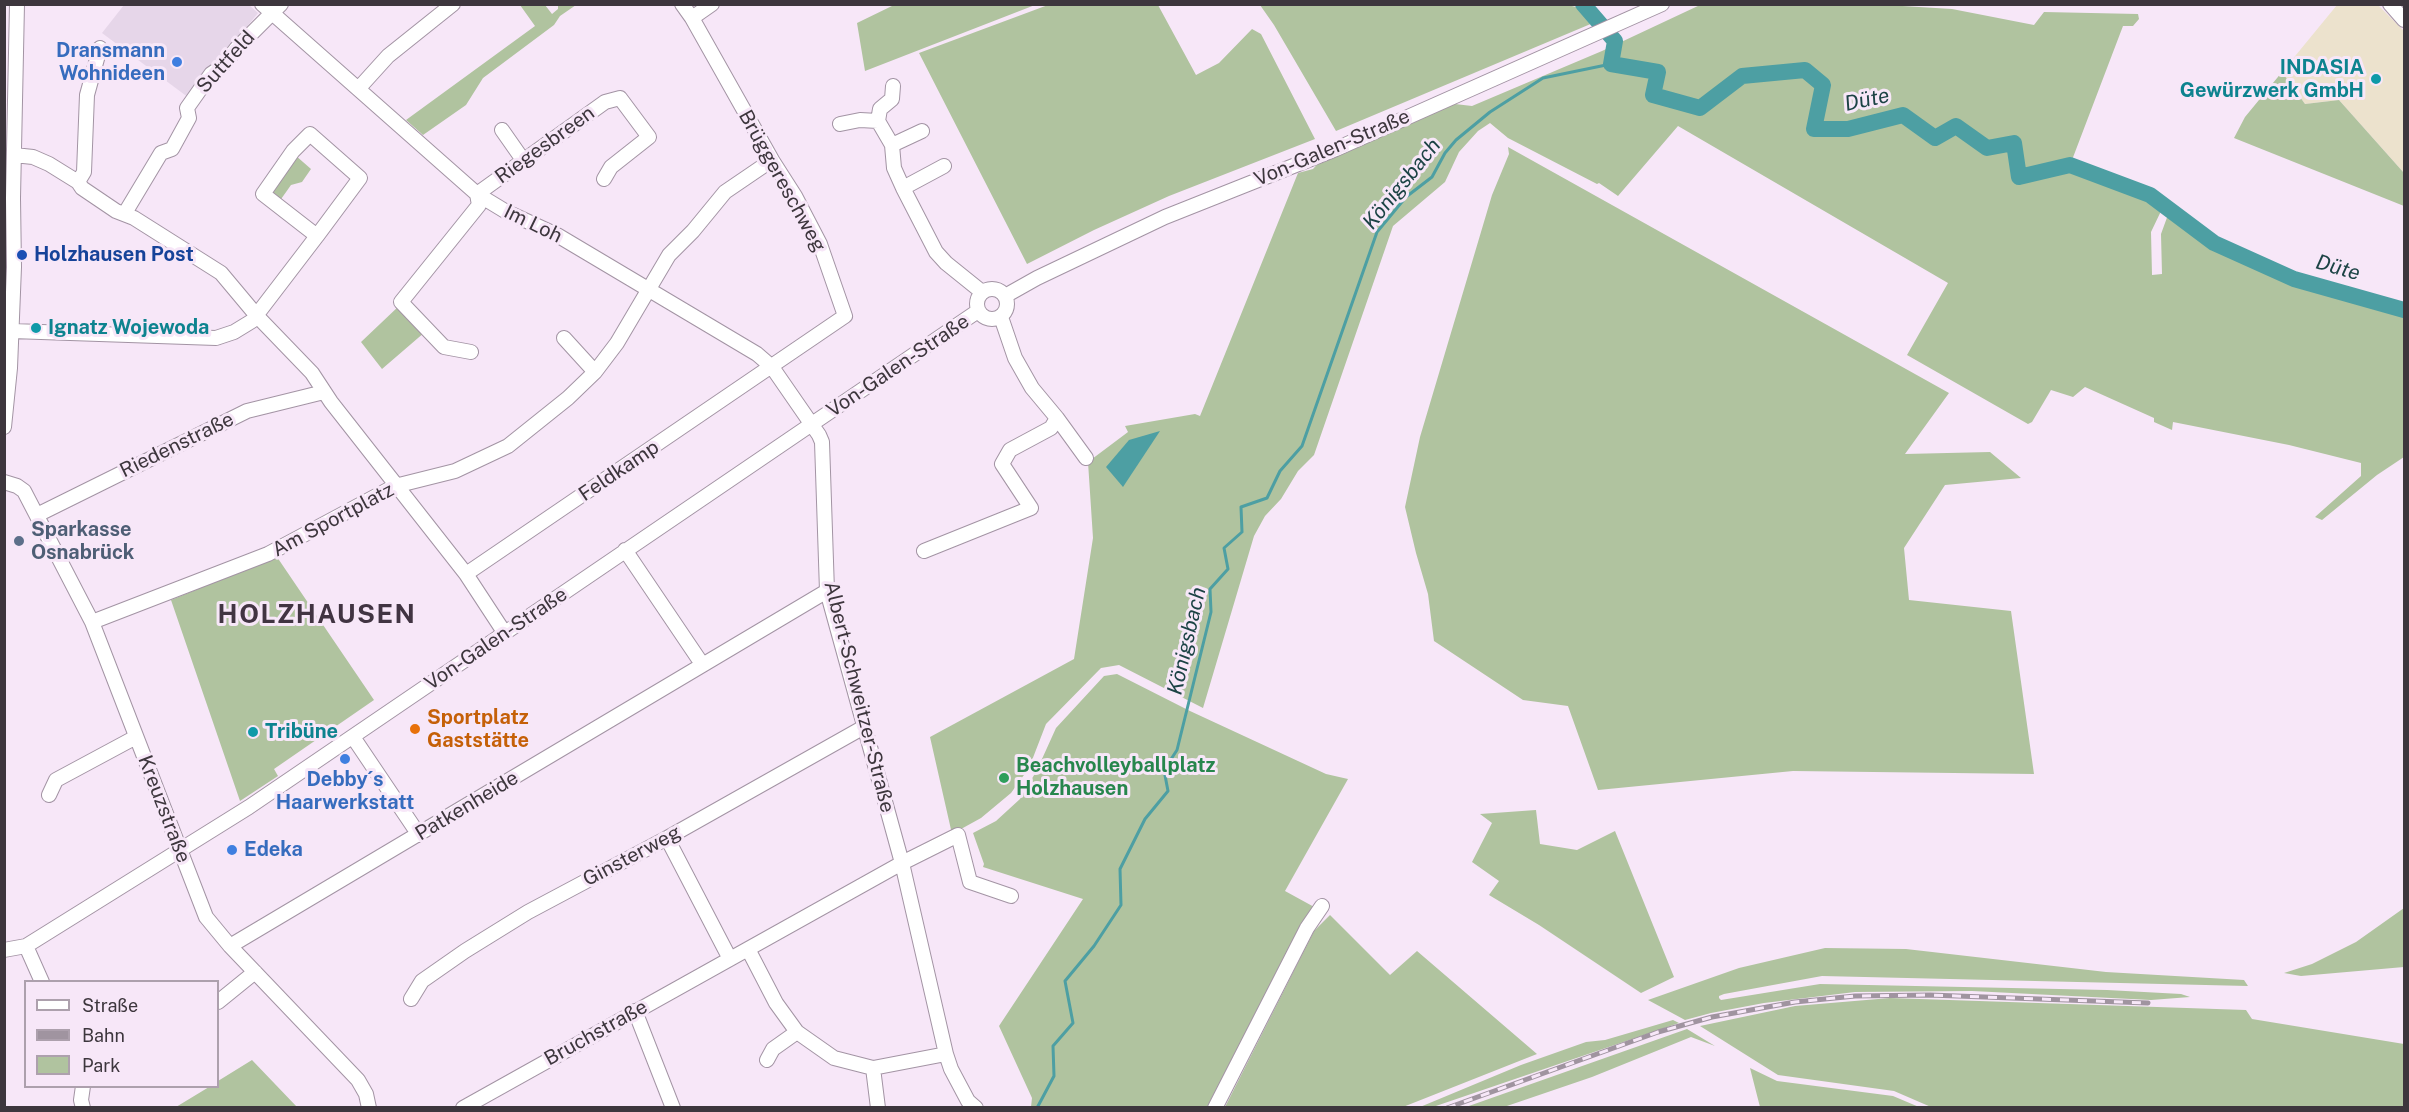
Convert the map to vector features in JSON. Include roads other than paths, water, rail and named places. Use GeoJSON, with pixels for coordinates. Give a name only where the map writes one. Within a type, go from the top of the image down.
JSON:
{"type":"FeatureCollection","features":[{"type":"Feature","properties":{"kind":"street"},"geometry":{"type":"LineString","coordinates":[[4,427],[12,331],[8,306],[17,4]]}},
{"type":"Feature","properties":{"kind":"street"},"geometry":{"type":"LineString","coordinates":[[359,88],[388,56],[453,4]]}},
{"type":"Feature","properties":{"kind":"street","name":"Brüggereschweg"},"geometry":{"type":"LineString","coordinates":[[682,4],[795,196],[820,244],[845,316],[772,367]]}},
{"type":"Feature","properties":{"kind":"street"},"geometry":{"type":"LineString","coordinates":[[692,18],[712,4]]}},
{"type":"Feature","properties":{"kind":"street","name":"Von-Galen-Straße"},"geometry":{"type":"LineString","coordinates":[[1001,317],[992,320],[984,318],[978,311],[976,304],[982,292],[989,289],[997,290],[1005,296],[1037,278],[1165,217],[1336,149],[1662,4]]}},
{"type":"Feature","properties":{"kind":"street"},"geometry":{"type":"LineString","coordinates":[[2390,4],[2404,20]]}},
{"type":"Feature","properties":{"kind":"street","name":"Im Loh"},"geometry":{"type":"LineString","coordinates":[[272,7],[477,194],[505,211],[557,235],[650,288],[757,354],[772,367],[812,424]]}},
{"type":"Feature","properties":{"kind":"street","name":"Suttfeld"},"geometry":{"type":"LineString","coordinates":[[125,213],[161,153],[172,149],[189,118],[187,108],[211,74],[222,66],[272,7]]}},
{"type":"Feature","properties":{"kind":"street"},"geometry":{"type":"LineString","coordinates":[[78,182],[84,172],[87,95],[100,48]]}},
{"type":"Feature","properties":{"kind":"street"},"geometry":{"type":"LineString","coordinates":[[894,86],[892,99],[880,109],[878,121],[892,146],[894,168],[936,252],[982,292]]}},
{"type":"Feature","properties":{"kind":"street","name":"Riegesbreen"},"geometry":{"type":"LineString","coordinates":[[471,352],[444,346],[401,302],[480,205],[477,194],[605,102],[620,98],[649,137],[612,167],[604,179]]}},
{"type":"Feature","properties":{"kind":"street"},"geometry":{"type":"LineString","coordinates":[[840,124],[860,120],[878,121]]}},
{"type":"Feature","properties":{"kind":"street"},"geometry":{"type":"LineString","coordinates":[[502,130],[524,160]]}},
{"type":"Feature","properties":{"kind":"street"},"geometry":{"type":"LineString","coordinates":[[892,146],[922,131]]}},
{"type":"Feature","properties":{"kind":"street"},"geometry":{"type":"LineString","coordinates":[[12,331],[216,338],[234,332],[257,316],[317,236],[360,178],[310,135],[293,151],[263,194],[317,236]]}},
{"type":"Feature","properties":{"kind":"street"},"geometry":{"type":"LineString","coordinates":[[14,155],[33,157],[78,182],[82,188],[116,211],[125,213],[221,273],[257,316],[312,373],[395,486],[466,574],[504,632]]}},
{"type":"Feature","properties":{"kind":"street","name":"Am Sportplatz"},"geometry":{"type":"LineString","coordinates":[[92,622],[268,554],[395,486],[455,471],[508,446],[568,398],[595,372],[617,343],[669,255],[693,231],[725,192],[772,160]]}},
{"type":"Feature","properties":{"kind":"street"},"geometry":{"type":"LineString","coordinates":[[903,188],[944,166]]}},
{"type":"Feature","properties":{"kind":"street"},"geometry":{"type":"LineString","coordinates":[[1005,296],[1006,311],[1001,317],[1015,358],[1032,388],[1086,458]]}},
{"type":"Feature","properties":{"kind":"street","name":"Von-Galen-Straße"},"geometry":{"type":"LineString","coordinates":[[4,950],[26,946],[180,851],[978,311]]}},
{"type":"Feature","properties":{"kind":"street"},"geometry":{"type":"LineString","coordinates":[[564,338],[595,372]]}},
{"type":"Feature","properties":{"kind":"street","name":"Feldkamp"},"geometry":{"type":"LineString","coordinates":[[466,574],[772,367]]}},
{"type":"Feature","properties":{"kind":"street","name":"Riedenstraße"},"geometry":{"type":"LineString","coordinates":[[37,515],[247,411],[324,392]]}},
{"type":"Feature","properties":{"kind":"street"},"geometry":{"type":"LineString","coordinates":[[924,551],[1031,508],[1002,464],[1010,450],[1051,428],[1057,418]]}},
{"type":"Feature","properties":{"kind":"street","name":"Albert-Schweitzer-Straße"},"geometry":{"type":"LineString","coordinates":[[812,424],[822,442],[828,591],[902,863],[946,1054],[951,1069],[968,1101],[976,1107]]}},
{"type":"Feature","properties":{"kind":"street","name":"Kreuzstraße"},"geometry":{"type":"LineString","coordinates":[[4,482],[24,491],[92,622],[206,917],[230,946],[358,1080],[366,1094],[369,1107]]}},
{"type":"Feature","properties":{"kind":"street"},"geometry":{"type":"LineString","coordinates":[[625,550],[702,664]]}},
{"type":"Feature","properties":{"kind":"street","name":"Patkenheide"},"geometry":{"type":"LineString","coordinates":[[230,946],[828,591]]}},
{"type":"Feature","properties":{"kind":"street","name":"Ginsterweg"},"geometry":{"type":"LineString","coordinates":[[411,999],[422,981],[528,912],[667,838],[864,727]]}},
{"type":"Feature","properties":{"kind":"street"},"geometry":{"type":"LineString","coordinates":[[353,736],[419,835]]}},
{"type":"Feature","properties":{"kind":"street"},"geometry":{"type":"LineString","coordinates":[[49,795],[56,780],[136,737]]}},
{"type":"Feature","properties":{"kind":"street"},"geometry":{"type":"LineString","coordinates":[[902,863],[958,834],[970,882],[1011,896]]}},
{"type":"Feature","properties":{"kind":"street"},"geometry":{"type":"LineString","coordinates":[[667,838],[730,959]]}},
{"type":"Feature","properties":{"kind":"street","name":"Bruchstraße"},"geometry":{"type":"LineString","coordinates":[[463,1107],[902,863]]}},
{"type":"Feature","properties":{"kind":"street"},"geometry":{"type":"LineString","coordinates":[[1215,1107],[1307,927],[1322,906]]}},
{"type":"Feature","properties":{"kind":"street"},"geometry":{"type":"LineString","coordinates":[[26,946],[42,980]]}},
{"type":"Feature","properties":{"kind":"street"},"geometry":{"type":"LineString","coordinates":[[748,949],[776,1003],[797,1032],[834,1058],[873,1068],[946,1054]]}},
{"type":"Feature","properties":{"kind":"street"},"geometry":{"type":"LineString","coordinates":[[219,1001],[255,972]]}},
{"type":"Feature","properties":{"kind":"street"},"geometry":{"type":"LineString","coordinates":[[635,1011],[673,1107]]}},
{"type":"Feature","properties":{"kind":"street"},"geometry":{"type":"LineString","coordinates":[[767,1060],[773,1049],[797,1032]]}},
{"type":"Feature","properties":{"kind":"street"},"geometry":{"type":"LineString","coordinates":[[873,1068],[878,1107]]}},
{"type":"Feature","properties":{"kind":"street"},"geometry":{"type":"LineString","coordinates":[[83,1088],[81,1100],[84,1107]]}},
{"type":"Feature","properties":{"kind":"water"},"geometry":{"type":"Polygon","coordinates":[[[1160,431],[1123,487],[1106,467],[1129,440],[1160,431]]]}},
{"type":"Feature","properties":{"kind":"waterway","name":"Düte"},"geometry":{"type":"LineString","coordinates":[[1583,4],[1615,41],[1611,64],[1658,72],[1653,95],[1700,108],[1742,76],[1805,70],[1823,85],[1814,129],[1848,129],[1903,115],[1935,138],[1956,126],[1987,148],[2014,143],[2019,177],[2070,165],[2150,195],[2214,243],[2294,279],[2404,310]]}},
{"type":"Feature","properties":{"kind":"waterway","name":"Königsbach"},"geometry":{"type":"LineString","coordinates":[[1037,1108],[1054,1076],[1053,1046],[1073,1023],[1065,981],[1094,946],[1121,905],[1120,869],[1145,819],[1168,791],[1164,770],[1177,750],[1211,612],[1210,589],[1228,569],[1224,548],[1242,532],[1241,507],[1267,498],[1280,471],[1302,446],[1377,232],[1406,197],[1432,177],[1445,153],[1456,140],[1490,112],[1543,78],[1611,64]]}},
{"type":"Feature","properties":{"kind":"railway"},"geometry":{"type":"LineString","coordinates":[[1447,1108],[1658,1032],[1712,1017],[1795,1002],[1855,996],[1930,995],[2148,1003]]}},
{"type":"Feature","properties":{"kind":"place","name":"Dransmann Wohnideen"},"geometry":{"type":"Point","coordinates":[177,62]}},
{"type":"Feature","properties":{"kind":"place","name":"INDASIA Gewürzwerk GmbH"},"geometry":{"type":"Point","coordinates":[2376,79]}},
{"type":"Feature","properties":{"kind":"place","name":"Holzhausen Post"},"geometry":{"type":"Point","coordinates":[22,255]}},
{"type":"Feature","properties":{"kind":"place","name":"Ignatz Wojewoda"},"geometry":{"type":"Point","coordinates":[36,328]}},
{"type":"Feature","properties":{"kind":"place","name":"Sparkasse Osnabrück"},"geometry":{"type":"Point","coordinates":[19,541]}},
{"type":"Feature","properties":{"kind":"place","name":"Sportplatz Gaststätte"},"geometry":{"type":"Point","coordinates":[415,729]}},
{"type":"Feature","properties":{"kind":"place","name":"Tribüne"},"geometry":{"type":"Point","coordinates":[253,732]}},
{"type":"Feature","properties":{"kind":"place","name":"Debby´s Haarwerkstatt"},"geometry":{"type":"Point","coordinates":[345,759]}},
{"type":"Feature","properties":{"kind":"place","name":"Beachvolleyballplatz Holzhausen"},"geometry":{"type":"Point","coordinates":[1004,778]}},
{"type":"Feature","properties":{"kind":"place","name":"Edeka"},"geometry":{"type":"Point","coordinates":[232,850]}},
{"type":"Feature","properties":{"kind":"district","name":"HOLZHAUSEN"},"geometry":{"type":"Point","coordinates":[317,615]}}]}
